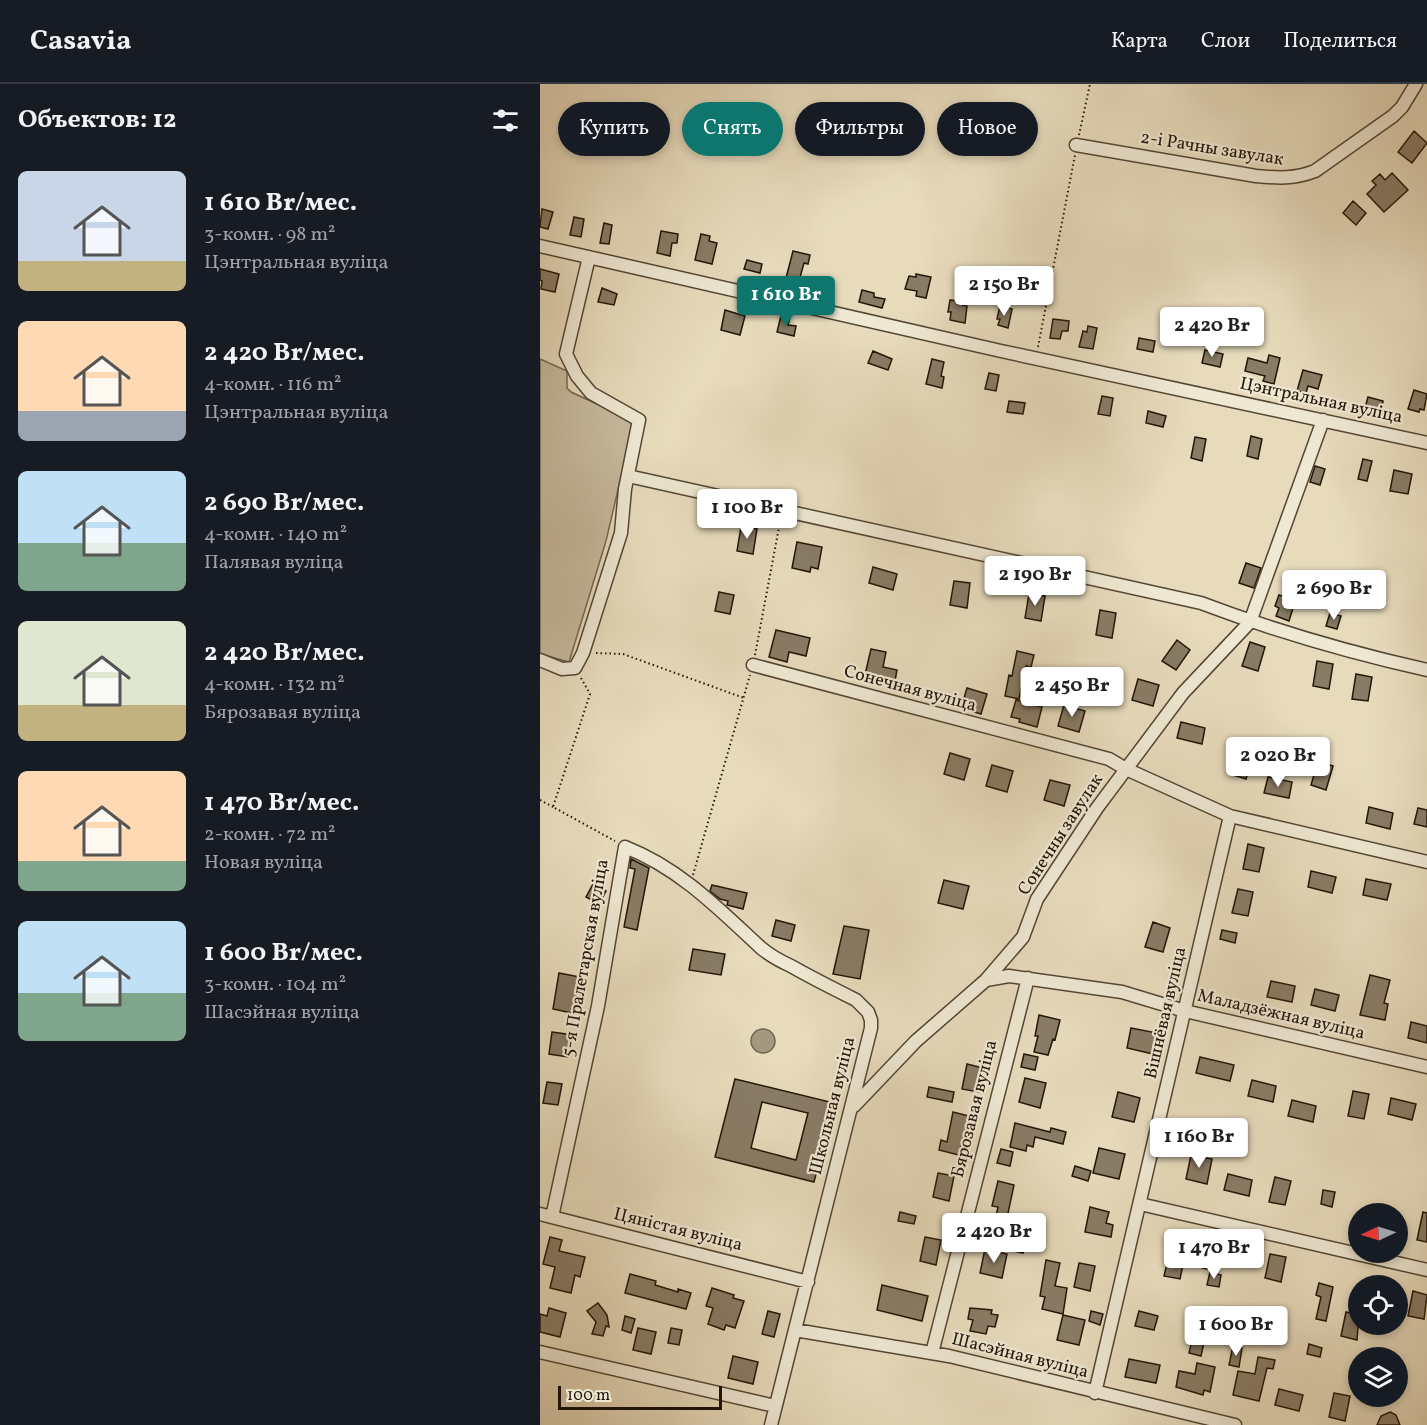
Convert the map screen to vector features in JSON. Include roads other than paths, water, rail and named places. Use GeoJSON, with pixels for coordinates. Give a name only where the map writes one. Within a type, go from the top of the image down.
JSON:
{"type":"FeatureCollection","features":[{"type":"Feature","properties":{"kind":"street","name":"2-і Рачны завулак"},"geometry":{"type":"LineString","coordinates":[[1076,145],[1256,176],[1286,179],[1301,177],[1315,171],[1393,116],[1402,107],[1416,84]]}},
{"type":"Feature","properties":{"kind":"street","name":"Цэнтральная вуліца"},"geometry":{"type":"LineString","coordinates":[[540,246],[1036,359],[1427,443]]}},
{"type":"Feature","properties":{"kind":"street"},"geometry":{"type":"LineString","coordinates":[[540,660],[561,669],[575,668],[584,653],[621,533],[628,476],[639,420],[591,393],[577,376],[566,354],[589,257]]}},
{"type":"Feature","properties":{"kind":"street"},"geometry":{"type":"LineString","coordinates":[[1250,622],[1323,420]]}},
{"type":"Feature","properties":{"kind":"street"},"geometry":{"type":"LineString","coordinates":[[628,476],[782,512],[1202,603],[1250,622],[1381,660],[1427,670]]}},
{"type":"Feature","properties":{"kind":"street","name":"Сонечны завулак"},"geometry":{"type":"LineString","coordinates":[[852,1108],[916,1041],[986,980],[1023,937],[1037,899],[1097,808],[1183,693],[1250,622]]}},
{"type":"Feature","properties":{"kind":"street","name":"Сонечная вуліца"},"geometry":{"type":"LineString","coordinates":[[753,665],[1041,743],[1109,759],[1126,769]]}},
{"type":"Feature","properties":{"kind":"street"},"geometry":{"type":"LineString","coordinates":[[1126,769],[1230,816],[1427,862]]}},
{"type":"Feature","properties":{"kind":"street","name":"Вішнёвая вуліца"},"geometry":{"type":"LineString","coordinates":[[1095,1392],[1230,816]]}},
{"type":"Feature","properties":{"kind":"street","name":"Школьная вуліца"},"geometry":{"type":"LineString","coordinates":[[625,847],[644,854],[691,883],[751,937],[760,948],[863,1005],[871,1020],[852,1108],[771,1425]]}},
{"type":"Feature","properties":{"kind":"street","name":"5-я Пралетарская вуліца"},"geometry":{"type":"LineString","coordinates":[[546,1215],[598,1006],[625,847]]}},
{"type":"Feature","properties":{"kind":"street","name":"Маладзёжная вуліца"},"geometry":{"type":"LineString","coordinates":[[986,980],[1009,976],[1122,992],[1185,1011],[1427,1067]]}},
{"type":"Feature","properties":{"kind":"street","name":"Бярозавая вуліца"},"geometry":{"type":"LineString","coordinates":[[932,1353],[1028,978]]}},
{"type":"Feature","properties":{"kind":"street"},"geometry":{"type":"LineString","coordinates":[[1140,1204],[1427,1270]]}},
{"type":"Feature","properties":{"kind":"street","name":"Цяністая вуліца"},"geometry":{"type":"LineString","coordinates":[[546,1215],[808,1282]]}},
{"type":"Feature","properties":{"kind":"street","name":"Шасэйная вуліца"},"geometry":{"type":"LineString","coordinates":[[795,1330],[932,1353],[1235,1425]]}},
{"type":"Feature","properties":{"kind":"street"},"geometry":{"type":"LineString","coordinates":[[540,1352],[775,1406]]}}]}
